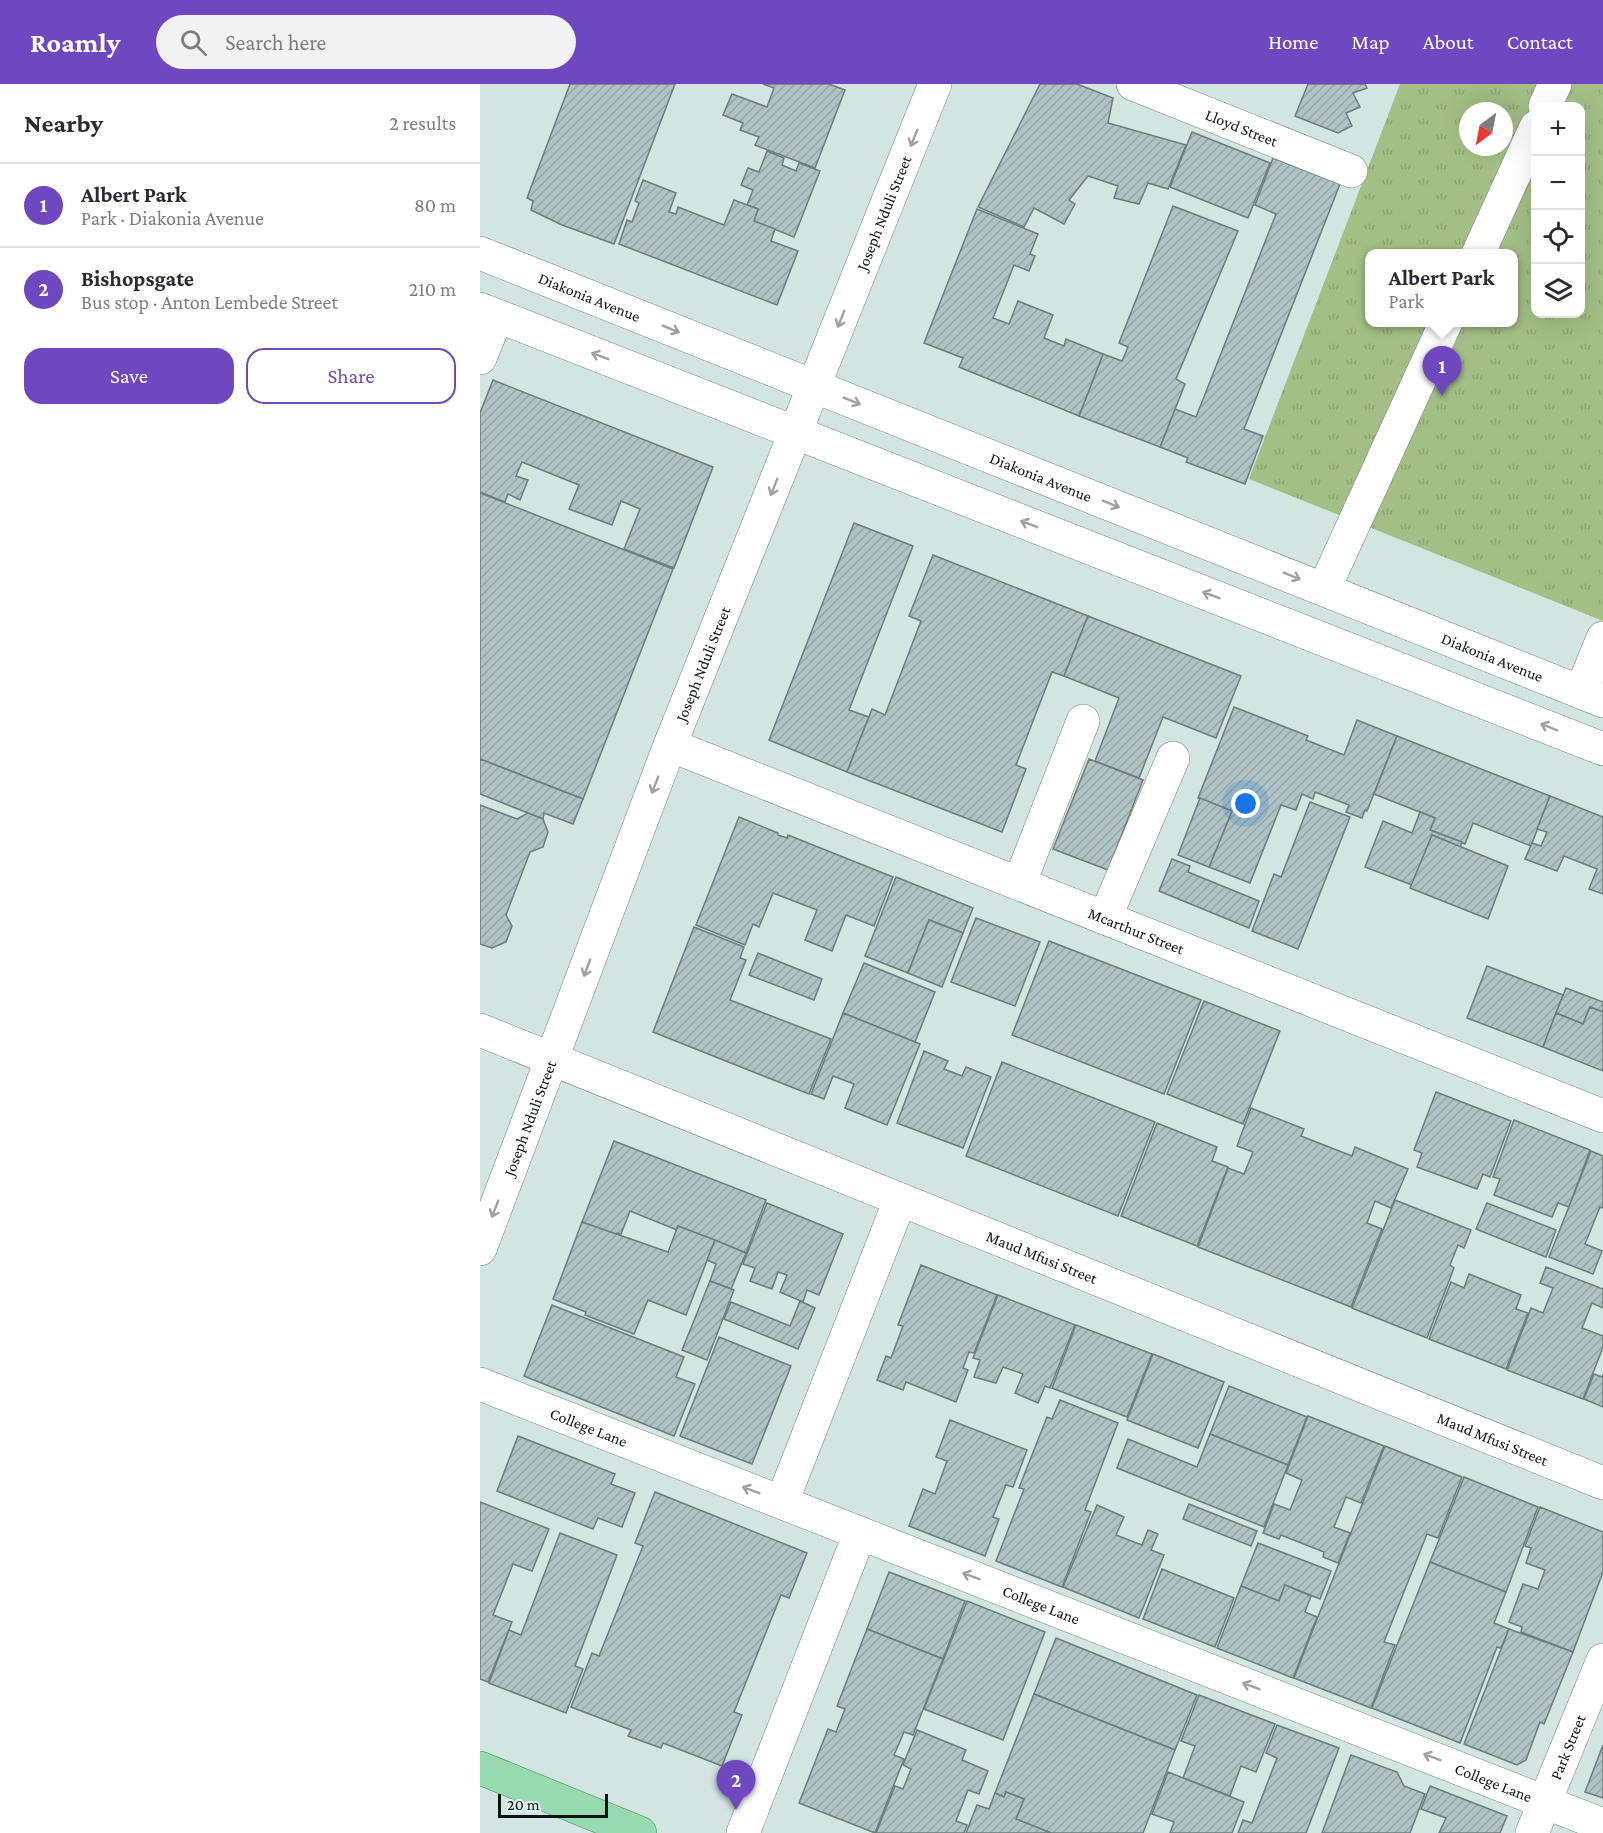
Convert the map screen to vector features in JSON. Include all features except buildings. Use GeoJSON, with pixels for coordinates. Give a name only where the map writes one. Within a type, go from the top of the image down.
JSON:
{"type":"FeatureCollection","features":[{"type":"Feature","properties":{"kind":"main road"},"geometry":{"type":"LineString","coordinates":[[480,1768],[640,1833]]}},
{"type":"Feature","properties":{"kind":"street","name":"Joseph Nduli Street"},"geometry":{"type":"LineString","coordinates":[[480,1249],[670,746],[935,84]]}},
{"type":"Feature","properties":{"kind":"street","name":"Lloyd Street"},"geometry":{"type":"LineString","coordinates":[[1133,84],[1351,171]]}},
{"type":"Feature","properties":{"kind":"street"},"geometry":{"type":"LineString","coordinates":[[1547,102],[1555,84]]}},
{"type":"Feature","properties":{"kind":"street"},"geometry":{"type":"LineString","coordinates":[[1480,249],[1531,138]]}},
{"type":"Feature","properties":{"kind":"street","name":"Diakonia Avenue"},"geometry":{"type":"LineString","coordinates":[[480,253],[1592,696]]}},
{"type":"Feature","properties":{"kind":"street"},"geometry":{"type":"LineString","coordinates":[[480,358],[489,312],[1603,749]]}},
{"type":"Feature","properties":{"kind":"street"},"geometry":{"type":"LineString","coordinates":[[1324,589],[1444,327]]}},
{"type":"Feature","properties":{"kind":"street"},"geometry":{"type":"LineString","coordinates":[[1132,565],[1150,520]]}},
{"type":"Feature","properties":{"kind":"street"},"geometry":{"type":"LineString","coordinates":[[1348,648],[1366,606]]}},
{"type":"Feature","properties":{"kind":"street"},"geometry":{"type":"LineString","coordinates":[[1592,696],[1603,638]]}},
{"type":"Feature","properties":{"kind":"street"},"geometry":{"type":"LineString","coordinates":[[1019,884],[1083,721]]}},
{"type":"Feature","properties":{"kind":"street","name":"Mcarthur Street"},"geometry":{"type":"LineString","coordinates":[[670,746],[1603,1116]]}},
{"type":"Feature","properties":{"kind":"street"},"geometry":{"type":"LineString","coordinates":[[1105,918],[1173,758]]}},
{"type":"Feature","properties":{"kind":"street","name":"Maud Mfusi Street"},"geometry":{"type":"LineString","coordinates":[[480,1030],[1603,1483]]}},
{"type":"Feature","properties":{"kind":"street"},"geometry":{"type":"LineString","coordinates":[[782,1502],[900,1200]]}},
{"type":"Feature","properties":{"kind":"street","name":"College Lane"},"geometry":{"type":"LineString","coordinates":[[480,1383],[1603,1825]]}},
{"type":"Feature","properties":{"kind":"street"},"geometry":{"type":"LineString","coordinates":[[743,1833],[860,1533]]}},
{"type":"Feature","properties":{"kind":"street","name":"Park Street"},"geometry":{"type":"LineString","coordinates":[[1532,1833],[1603,1660]]}},
{"type":"Feature","properties":{"kind":"green space"},"geometry":{"type":"Polygon","coordinates":[[[1400,84],[1603,84],[1603,621],[1249,479],[1400,84]]]}},
{"type":"Feature","properties":{"kind":"place","name":"Albert Park"},"geometry":{"type":"Point","coordinates":[1442,396]}},
{"type":"Feature","properties":{"kind":"place","name":"Bishopsgate"},"geometry":{"type":"Point","coordinates":[736,1810]}}]}
